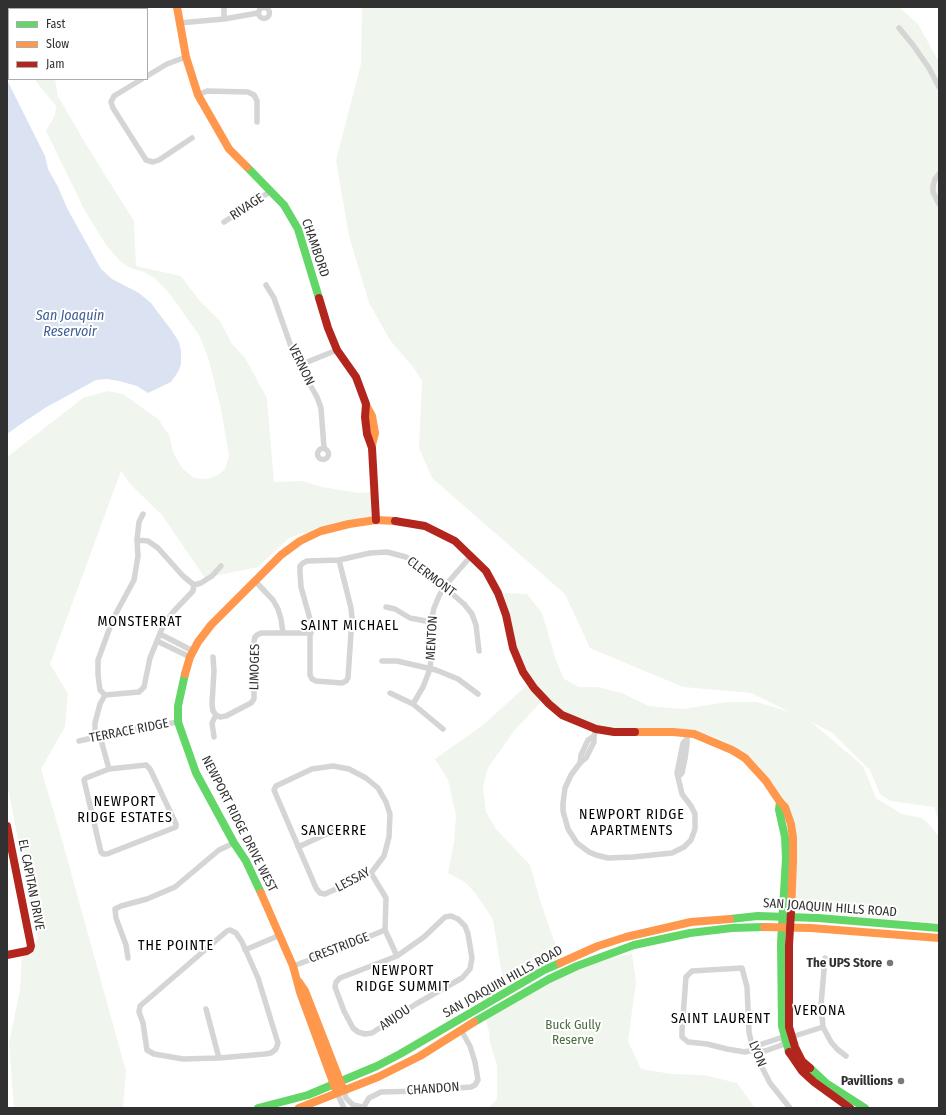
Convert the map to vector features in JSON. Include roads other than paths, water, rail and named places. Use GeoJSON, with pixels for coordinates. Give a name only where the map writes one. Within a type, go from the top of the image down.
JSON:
{"type":"FeatureCollection","features":[{"type":"Feature","properties":{"kind":"street","name":"CHAMBORD"},"geometry":{"type":"LineString","coordinates":[[177,7],[186,57],[198,95],[229,149],[284,205],[298,229],[328,328],[338,350],[356,376],[366,404],[369,422],[375,433],[372,448],[376,520]]}},
{"type":"Feature","properties":{"kind":"street"},"geometry":{"type":"LineString","coordinates":[[224,7],[224,19]]}},
{"type":"Feature","properties":{"kind":"street"},"geometry":{"type":"LineString","coordinates":[[179,23],[224,19],[258,13]]}},
{"type":"Feature","properties":{"kind":"street"},"geometry":{"type":"LineString","coordinates":[[899,28],[929,68],[939,87]]}},
{"type":"Feature","properties":{"kind":"street"},"geometry":{"type":"LineString","coordinates":[[148,75],[167,64],[186,57]]}},
{"type":"Feature","properties":{"kind":"street"},"geometry":{"type":"LineString","coordinates":[[140,80],[114,96],[111,102],[113,108],[146,160],[153,162],[159,160],[192,138]]}},
{"type":"Feature","properties":{"kind":"street"},"geometry":{"type":"LineString","coordinates":[[198,95],[208,91],[248,92],[254,95],[257,101],[257,122]]}},
{"type":"Feature","properties":{"kind":"street"},"geometry":{"type":"LineString","coordinates":[[939,174],[933,186],[933,192],[939,204]]}},
{"type":"Feature","properties":{"kind":"street","name":"RIVAGE"},"geometry":{"type":"LineString","coordinates":[[224,222],[271,191]]}},
{"type":"Feature","properties":{"kind":"street","name":"VERNON"},"geometry":{"type":"LineString","coordinates":[[266,285],[274,298],[295,358],[317,397],[321,408],[324,448]]}},
{"type":"Feature","properties":{"kind":"street"},"geometry":{"type":"LineString","coordinates":[[300,365],[338,350]]}},
{"type":"Feature","properties":{"kind":"street"},"geometry":{"type":"LineString","coordinates":[[107,696],[100,690],[98,660],[113,619],[134,580],[138,556],[137,540],[139,522],[143,514]]}},
{"type":"Feature","properties":{"kind":"street"},"geometry":{"type":"LineString","coordinates":[[178,722],[181,688],[191,654],[211,625],[281,555],[300,541],[321,531],[349,524],[376,520],[398,521],[425,526],[455,541],[486,571],[498,593],[506,615],[513,648],[523,672],[534,688],[562,715],[595,732],[687,736],[709,740],[732,750],[745,758],[762,776],[780,802],[779,810],[784,831],[786,851],[787,917],[781,997],[782,1026],[806,1065],[826,1083],[865,1108]]}},
{"type":"Feature","properties":{"kind":"street"},"geometry":{"type":"LineString","coordinates":[[137,540],[148,541],[158,548],[183,576],[194,585]]}},
{"type":"Feature","properties":{"kind":"street","name":"CLERMONT"},"geometry":{"type":"LineString","coordinates":[[311,633],[310,619],[301,587],[300,566],[307,562],[339,560],[370,553],[387,552],[406,557],[458,597],[472,614],[476,625],[479,651]]}},
{"type":"Feature","properties":{"kind":"street","name":"MENTON"},"geometry":{"type":"LineString","coordinates":[[413,704],[423,687],[430,669],[434,608],[444,587],[471,556]]}},
{"type":"Feature","properties":{"kind":"street"},"geometry":{"type":"LineString","coordinates":[[255,581],[273,600],[278,609],[283,633],[311,633],[310,675],[312,679],[316,681],[342,683],[348,678],[351,613],[339,560]]}},
{"type":"Feature","properties":{"kind":"street"},"geometry":{"type":"LineString","coordinates":[[194,585],[201,583],[212,576],[221,566]]}},
{"type":"Feature","properties":{"kind":"street"},"geometry":{"type":"LineString","coordinates":[[109,769],[98,737],[95,723],[100,704],[107,696],[139,692],[144,687],[148,665],[160,634],[170,616],[193,591],[194,585]]}},
{"type":"Feature","properties":{"kind":"street"},"geometry":{"type":"LineString","coordinates":[[386,607],[395,609],[410,618],[432,622]]}},
{"type":"Feature","properties":{"kind":"street","name":"LIMOGES"},"geometry":{"type":"LineString","coordinates":[[216,715],[220,717],[226,716],[251,703],[254,699],[255,637],[261,633],[283,633]]}},
{"type":"Feature","properties":{"kind":"street"},"geometry":{"type":"LineString","coordinates":[[160,634],[174,641],[191,654]]}},
{"type":"Feature","properties":{"kind":"street"},"geometry":{"type":"LineString","coordinates":[[157,641],[171,648],[191,654]]}},
{"type":"Feature","properties":{"kind":"street"},"geometry":{"type":"LineString","coordinates":[[171,648],[174,641]]}},
{"type":"Feature","properties":{"kind":"street"},"geometry":{"type":"LineString","coordinates":[[213,657],[214,671],[212,704],[213,711],[216,715],[212,723],[214,737]]}},
{"type":"Feature","properties":{"kind":"street"},"geometry":{"type":"LineString","coordinates":[[382,661],[397,661],[430,669],[458,679],[478,694]]}},
{"type":"Feature","properties":{"kind":"street"},"geometry":{"type":"LineString","coordinates":[[390,693],[413,704],[443,729]]}},
{"type":"Feature","properties":{"kind":"street","name":"TERRACE RIDGE"},"geometry":{"type":"LineString","coordinates":[[79,741],[178,722]]}},
{"type":"Feature","properties":{"kind":"street","name":"NEWPORT RIDGE DRIVE WEST"},"geometry":{"type":"LineString","coordinates":[[178,722],[196,773],[234,843],[246,861],[280,935],[293,966],[300,992],[341,1092]]}},
{"type":"Feature","properties":{"kind":"street"},"geometry":{"type":"LineString","coordinates":[[595,732],[594,742],[586,758],[571,775],[563,795],[563,811],[568,829],[577,843],[589,852],[603,857],[623,858],[672,853],[684,847],[691,840],[695,829],[695,814],[682,794],[678,777],[682,773],[687,736]]}},
{"type":"Feature","properties":{"kind":"street"},"geometry":{"type":"LineString","coordinates":[[146,765],[150,769],[176,824],[176,827],[107,854],[103,854],[101,852],[84,780],[109,769],[146,765]]}},
{"type":"Feature","properties":{"kind":"street","name":"LESSAY"},"geometry":{"type":"LineString","coordinates":[[333,766],[349,769],[366,778],[378,788],[386,802],[390,814],[390,837],[384,856],[371,873],[325,894],[320,893],[316,888],[298,847],[275,794],[274,790],[276,786],[312,769],[333,766]]}},
{"type":"Feature","properties":{"kind":"street","name":"EL CAPITAN DRIVE"},"geometry":{"type":"LineString","coordinates":[[7,826],[31,946],[27,951],[7,955]]}},
{"type":"Feature","properties":{"kind":"street"},"geometry":{"type":"LineString","coordinates":[[298,847],[344,826]]}},
{"type":"Feature","properties":{"kind":"street"},"geometry":{"type":"LineString","coordinates":[[128,958],[126,945],[116,918],[116,910],[121,906],[147,899],[175,887],[219,850],[234,843]]}},
{"type":"Feature","properties":{"kind":"street"},"geometry":{"type":"LineString","coordinates":[[371,873],[386,898],[385,930],[397,956]]}},
{"type":"Feature","properties":{"kind":"street","name":"ANJOU"},"geometry":{"type":"LineString","coordinates":[[450,916],[458,919],[465,926],[468,934],[472,958],[470,969],[462,978],[416,1004],[372,1033],[365,1034],[358,1032],[353,1028],[344,1011],[335,987],[336,982],[340,978],[397,956],[424,937],[445,917],[450,916]]}},
{"type":"Feature","properties":{"kind":"street","name":"SAN JOAQUIN HILLS ROAD"},"geometry":{"type":"LineString","coordinates":[[258,1108],[308,1095],[337,1083],[400,1054],[544,970],[598,946],[657,928],[690,922],[752,916],[818,918],[939,928]]}},
{"type":"Feature","properties":{"kind":"street","name":"SAN JOAQUIN HILLS ROAD"},"geometry":{"type":"LineString","coordinates":[[301,1108],[378,1076],[420,1056],[461,1030],[549,979],[584,963],[634,945],[690,933],[732,928],[786,926],[939,938]]}},
{"type":"Feature","properties":{"kind":"street"},"geometry":{"type":"LineString","coordinates":[[230,930],[236,933],[245,950],[258,978],[278,1043],[276,1050],[271,1053],[219,1058],[183,1059],[154,1054],[148,1050],[143,1023],[139,1012],[140,1006],[227,931],[230,930]]}},
{"type":"Feature","properties":{"kind":"street","name":"CRESTRIDGE"},"geometry":{"type":"LineString","coordinates":[[293,966],[385,930]]}},
{"type":"Feature","properties":{"kind":"street"},"geometry":{"type":"LineString","coordinates":[[245,950],[280,935]]}},
{"type":"Feature","properties":{"kind":"street"},"geometry":{"type":"LineString","coordinates":[[825,958],[821,1006],[823,1027],[831,1042],[846,1056]]}},
{"type":"Feature","properties":{"kind":"street","name":"LYON"},"geometry":{"type":"LineString","coordinates":[[753,1050],[745,1052],[688,1042],[682,1037],[686,977],[692,971],[742,968],[747,987],[749,1032],[753,1050],[770,1083],[790,1108]]}},
{"type":"Feature","properties":{"kind":"street"},"geometry":{"type":"LineString","coordinates":[[206,1009],[219,1058]]}},
{"type":"Feature","properties":{"kind":"street"},"geometry":{"type":"LineString","coordinates":[[753,1050],[759,1045],[780,1038],[788,1038],[823,1027]]}},
{"type":"Feature","properties":{"kind":"street","name":"CHANDON"},"geometry":{"type":"LineString","coordinates":[[363,1108],[369,1098],[381,1092],[420,1092],[471,1087],[475,1085],[478,1080],[475,1062],[470,1046],[461,1030]]}},
{"type":"Feature","properties":{"kind":"street"},"geometry":{"type":"LineString","coordinates":[[788,1038],[788,1050],[802,1071],[814,1082],[850,1108]]}},
{"type":"Feature","properties":{"kind":"street"},"geometry":{"type":"LineString","coordinates":[[341,1092],[353,1105],[363,1108]]}},
{"type":"Feature","properties":{"kind":"street"},"geometry":{"type":"LineString","coordinates":[[341,1092],[344,1108]]}},
{"type":"Feature","properties":{"kind":"water","name":"San Joaquin Reservoir"},"geometry":{"type":"Polygon","coordinates":[[[7,80],[45,156],[48,169],[68,210],[101,269],[112,279],[139,293],[151,303],[179,342],[181,364],[178,372],[171,382],[148,393],[137,386],[119,381],[107,379],[96,380],[45,408],[7,434],[7,80]]]}},
{"type":"Feature","properties":{"kind":"place","name":"The UPS Store"},"geometry":{"type":"Point","coordinates":[890,963]}},
{"type":"Feature","properties":{"kind":"place","name":"Pavillions"},"geometry":{"type":"Point","coordinates":[901,1081]}},
{"type":"Feature","properties":{"kind":"district","name":"MONSTERRAT"},"geometry":{"type":"Point","coordinates":[140,622]}},
{"type":"Feature","properties":{"kind":"district","name":"SAINT MICHAEL"},"geometry":{"type":"Point","coordinates":[350,626]}},
{"type":"Feature","properties":{"kind":"district","name":"NEWPORT RIDGE ESTATES"},"geometry":{"type":"Point","coordinates":[125,810]}},
{"type":"Feature","properties":{"kind":"district","name":"NEWPORT RIDGE APARTMENTS"},"geometry":{"type":"Point","coordinates":[632,824]}},
{"type":"Feature","properties":{"kind":"district","name":"SANCERRE"},"geometry":{"type":"Point","coordinates":[334,831]}},
{"type":"Feature","properties":{"kind":"district","name":"THE POINTE"},"geometry":{"type":"Point","coordinates":[176,946]}},
{"type":"Feature","properties":{"kind":"district","name":"NEWPORT RIDGE SUMMIT"},"geometry":{"type":"Point","coordinates":[403,980]}},
{"type":"Feature","properties":{"kind":"district","name":"VERONA"},"geometry":{"type":"Point","coordinates":[820,1011]}},
{"type":"Feature","properties":{"kind":"district","name":"SAINT LAURENT"},"geometry":{"type":"Point","coordinates":[721,1019]}},
{"type":"Feature","properties":{"kind":"park label","name":"Buck Gully Reserve"},"geometry":{"type":"Point","coordinates":[573,1032]}}]}
